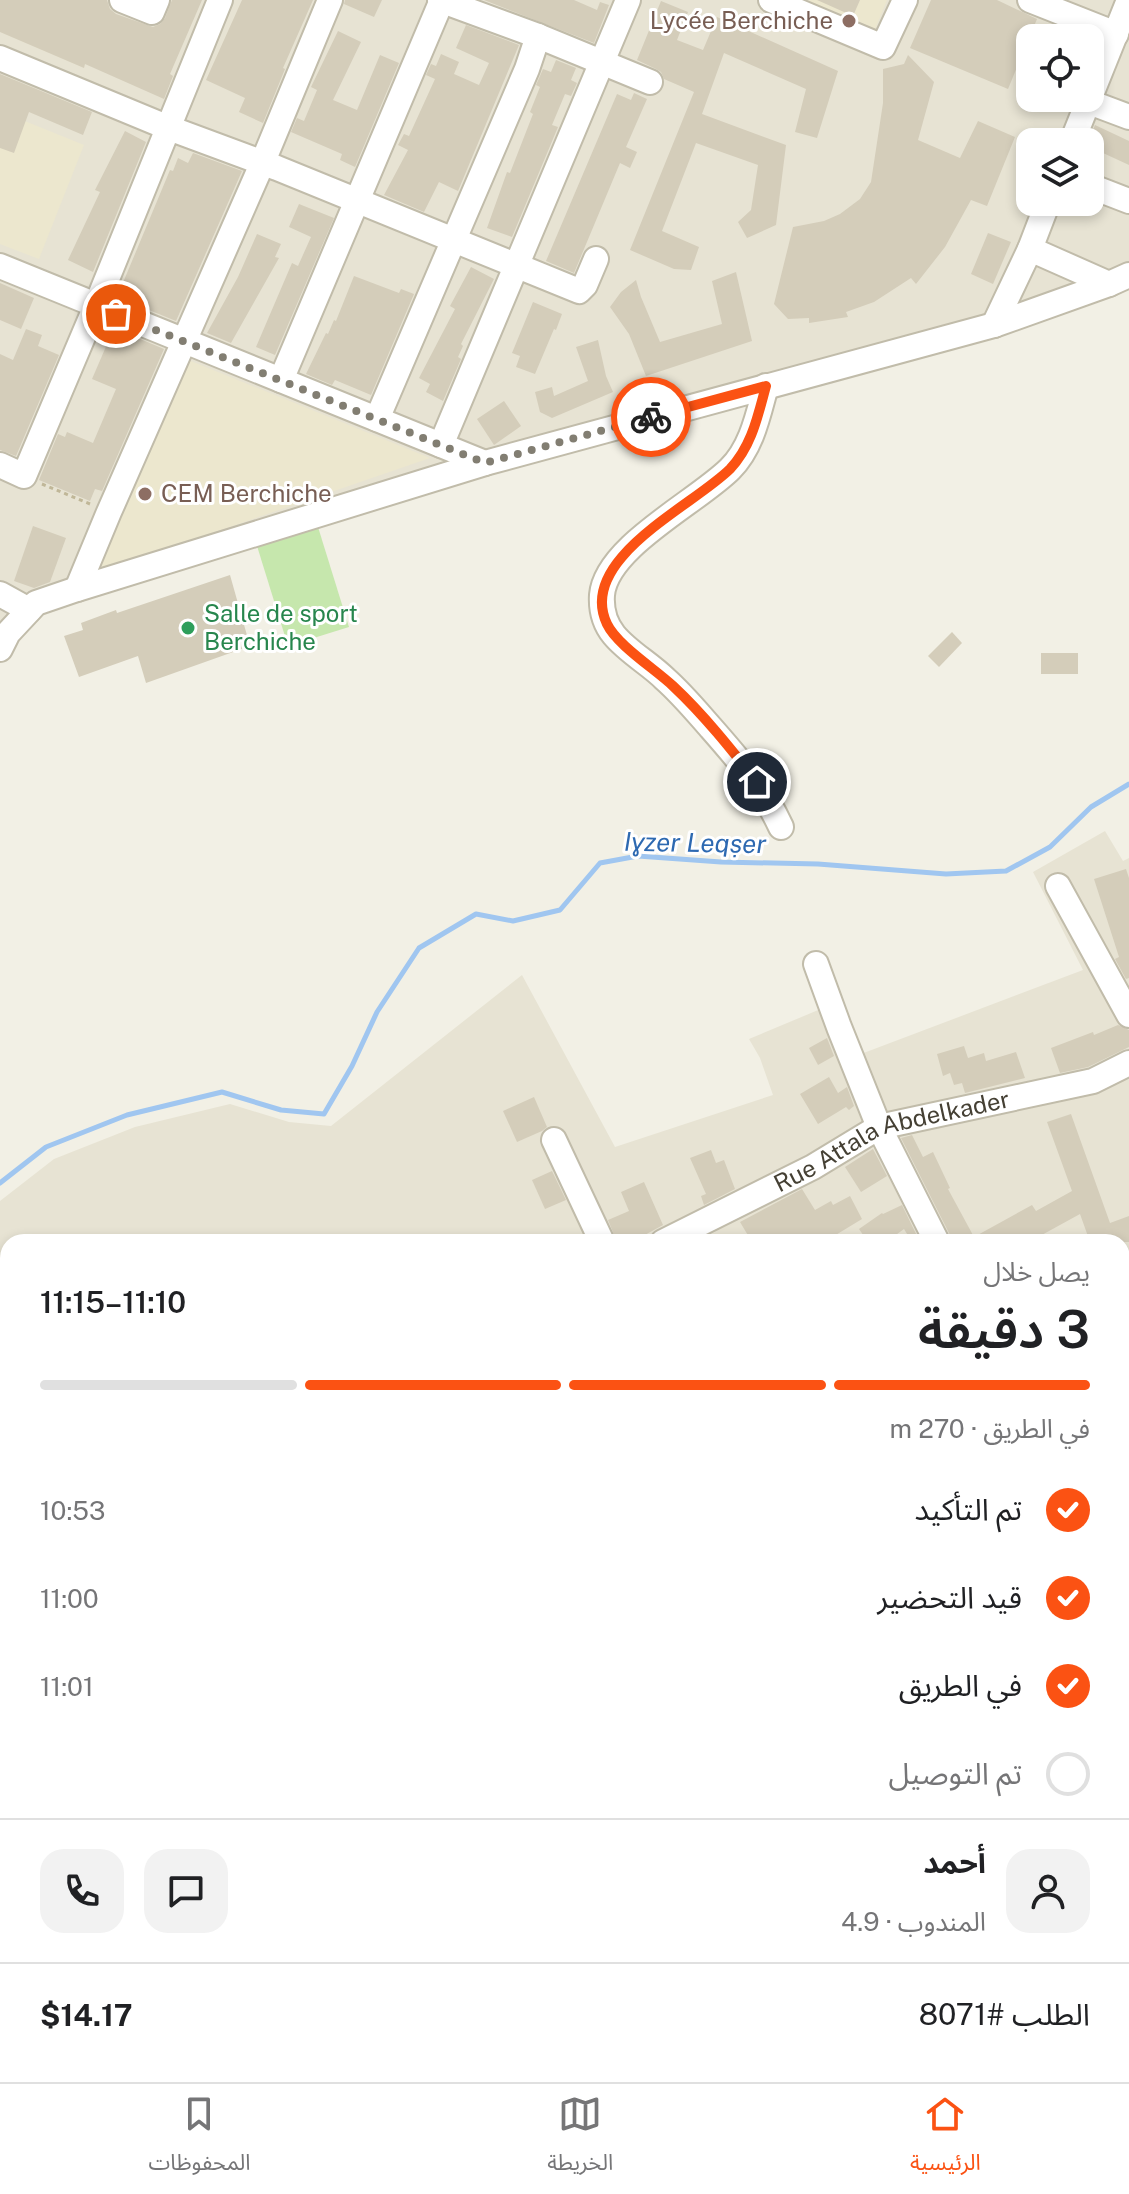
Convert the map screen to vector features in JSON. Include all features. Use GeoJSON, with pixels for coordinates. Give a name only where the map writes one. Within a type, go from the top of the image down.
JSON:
{"type":"FeatureCollection","features":[{"type":"Feature","properties":{"kind":"street"},"geometry":{"type":"LineString","coordinates":[[122,0],[152,12],[157,0]]}},
{"type":"Feature","properties":{"kind":"street"},"geometry":{"type":"LineString","coordinates":[[0,465],[24,476],[220,0]]}},
{"type":"Feature","properties":{"kind":"street"},"geometry":{"type":"LineString","coordinates":[[77,589],[330,0]]}},
{"type":"Feature","properties":{"kind":"street"},"geometry":{"type":"LineString","coordinates":[[281,380],[442,0],[650,82]]}},
{"type":"Feature","properties":{"kind":"street"},"geometry":{"type":"LineString","coordinates":[[441,445],[628,0]]}},
{"type":"Feature","properties":{"kind":"street"},"geometry":{"type":"LineString","coordinates":[[771,0],[883,47],[905,0]]}},
{"type":"Feature","properties":{"kind":"street"},"geometry":{"type":"LineString","coordinates":[[1030,0],[1121,28]]}},
{"type":"Feature","properties":{"kind":"street"},"geometry":{"type":"LineString","coordinates":[[1104,67],[1129,0]]}},
{"type":"Feature","properties":{"kind":"street"},"geometry":{"type":"LineString","coordinates":[[377,419],[527,69],[538,36]]}},
{"type":"Feature","properties":{"kind":"street"},"geometry":{"type":"LineString","coordinates":[[0,58],[579,291],[585,285],[596,259]]}},
{"type":"Feature","properties":{"kind":"street"},"geometry":{"type":"LineString","coordinates":[[1104,108],[1129,117]]}},
{"type":"Feature","properties":{"kind":"street"},"geometry":{"type":"LineString","coordinates":[[1104,191],[1129,201]]}},
{"type":"Feature","properties":{"kind":"street"},"geometry":{"type":"LineString","coordinates":[[994,325],[1043,216]]}},
{"type":"Feature","properties":{"kind":"street"},"geometry":{"type":"LineString","coordinates":[[1030,249],[1119,280]]}},
{"type":"Feature","properties":{"kind":"street"},"geometry":{"type":"LineString","coordinates":[[0,266],[485,463]]}},
{"type":"Feature","properties":{"kind":"street"},"geometry":{"type":"LineString","coordinates":[[0,649],[8,633],[36,603],[77,589],[485,463],[994,325],[1119,280]]}},
{"type":"Feature","properties":{"kind":"street"},"geometry":{"type":"LineString","coordinates":[[766,386],[755,427],[744,450],[730,468],[617,562],[602,592],[602,608],[607,624],[616,637],[677,689],[757,782],[781,827]]}},
{"type":"Feature","properties":{"kind":"street"},"geometry":{"type":"LineString","coordinates":[[0,594],[29,610]]}},
{"type":"Feature","properties":{"kind":"street"},"geometry":{"type":"LineString","coordinates":[[1058,886],[1129,1015]]}},
{"type":"Feature","properties":{"kind":"street"},"geometry":{"type":"LineString","coordinates":[[816,964],[879,1127],[933,1234]]}},
{"type":"Feature","properties":{"kind":"street","name":"Rue Attala Abdelkader"},"geometry":{"type":"LineString","coordinates":[[679,1234],[813,1167],[879,1127],[1093,1081],[1129,1063]]}},
{"type":"Feature","properties":{"kind":"street"},"geometry":{"type":"LineString","coordinates":[[554,1140],[598,1234]]}},
{"type":"Feature","properties":{"kind":"path"},"geometry":{"type":"LineString","coordinates":[[24,476],[109,512]]}},
{"type":"Feature","properties":{"kind":"shaded area"},"geometry":{"type":"Polygon","coordinates":[[[0,0],[1129,0],[1129,275],[36,603],[0,649],[0,0]]]}},
{"type":"Feature","properties":{"kind":"shaded area","name":"Lycée Berchiche"},"geometry":{"type":"Polygon","coordinates":[[[771,0],[887,0],[870,42],[771,0]]]}},
{"type":"Feature","properties":{"kind":"shaded area"},"geometry":{"type":"Polygon","coordinates":[[[0,111],[84,145],[39,259],[0,244],[0,111]]]}},
{"type":"Feature","properties":{"kind":"shaded area"},"geometry":{"type":"Polygon","coordinates":[[[181,357],[430,458],[93,574],[181,357]]]}},
{"type":"Feature","properties":{"kind":"shaded area"},"geometry":{"type":"Polygon","coordinates":[[[1105,831],[1123,861],[1129,858],[1129,1234],[0,1234],[0,1201],[54,1159],[135,1127],[230,1104],[289,1122],[331,1126],[522,975],[615,1147],[773,1095],[760,1058],[749,1039],[823,1008],[853,1057],[1083,970],[1033,872],[1105,831]]]}},
{"type":"Feature","properties":{"kind":"green space"},"geometry":{"type":"Polygon","coordinates":[[[318,527],[349,627],[288,646],[257,546],[318,527]]]}},
{"type":"Feature","properties":{"kind":"building"},"geometry":{"type":"Polygon","coordinates":[[[0,0],[107,0],[116,14],[153,27],[165,18],[172,0],[202,0],[170,74],[173,76],[164,99],[85,64],[84,68],[0,32],[0,0]]]}},
{"type":"Feature","properties":{"kind":"building"},"geometry":{"type":"Polygon","coordinates":[[[242,0],[313,0],[263,123],[239,112],[245,98],[206,80],[242,0]]]}},
{"type":"Feature","properties":{"kind":"building"},"geometry":{"type":"Polygon","coordinates":[[[345,0],[382,0],[374,17],[344,4],[345,0]]]}},
{"type":"Feature","properties":{"kind":"building"},"geometry":{"type":"Polygon","coordinates":[[[484,0],[574,0],[597,10],[600,2],[609,5],[594,43],[484,0]]]}},
{"type":"Feature","properties":{"kind":"building"},"geometry":{"type":"Polygon","coordinates":[[[817,0],[860,0],[853,16],[817,0]]]}},
{"type":"Feature","properties":{"kind":"building"},"geometry":{"type":"Polygon","coordinates":[[[931,0],[997,0],[1037,19],[1035,24],[1016,24],[1016,70],[1008,89],[910,48],[931,0]]]}},
{"type":"Feature","properties":{"kind":"building"},"geometry":{"type":"Polygon","coordinates":[[[661,1],[688,12],[677,40],[703,50],[717,17],[838,71],[817,138],[795,132],[806,89],[724,53],[702,114],[786,145],[776,225],[747,238],[738,222],[751,210],[758,165],[696,143],[662,231],[699,247],[691,270],[674,269],[630,250],[694,92],[664,79],[661,72],[637,60],[661,1]]]}},
{"type":"Feature","properties":{"kind":"building"},"geometry":{"type":"Polygon","coordinates":[[[466,25],[519,45],[458,191],[439,182],[424,212],[384,195],[408,150],[398,145],[404,134],[409,136],[435,79],[426,75],[431,64],[436,66],[441,54],[459,62],[454,74],[479,85],[489,63],[456,48],[466,25]]]}},
{"type":"Feature","properties":{"kind":"building"},"geometry":{"type":"Polygon","coordinates":[[[338,31],[361,42],[333,100],[357,110],[380,55],[399,63],[355,167],[340,160],[342,154],[291,132],[297,118],[304,121],[317,90],[311,87],[338,31]]]}},
{"type":"Feature","properties":{"kind":"building"},"geometry":{"type":"Polygon","coordinates":[[[908,55],[934,82],[918,140],[960,158],[978,121],[1015,137],[987,206],[971,200],[945,247],[916,284],[911,278],[874,302],[846,312],[848,317],[809,323],[809,318],[788,319],[774,304],[793,227],[824,221],[860,199],[871,182],[883,103],[883,69],[904,64],[908,55]]]}},
{"type":"Feature","properties":{"kind":"building"},"geometry":{"type":"Polygon","coordinates":[[[556,60],[576,68],[571,80],[577,83],[571,96],[565,94],[552,125],[558,127],[512,237],[487,228],[507,172],[510,173],[533,114],[530,112],[540,87],[536,85],[543,69],[551,72],[556,60]]]}},
{"type":"Feature","properties":{"kind":"building"},"geometry":{"type":"Polygon","coordinates":[[[0,74],[92,112],[83,135],[29,112],[14,153],[0,148],[0,74]]]}},
{"type":"Feature","properties":{"kind":"building"},"geometry":{"type":"Polygon","coordinates":[[[634,93],[647,99],[626,147],[637,152],[630,168],[620,163],[574,273],[546,261],[617,94],[631,100],[634,93]]]}},
{"type":"Feature","properties":{"kind":"building"},"geometry":{"type":"Polygon","coordinates":[[[1104,129],[1129,141],[1129,165],[1104,153],[1104,129]]]}},
{"type":"Feature","properties":{"kind":"building"},"geometry":{"type":"Polygon","coordinates":[[[125,131],[146,142],[93,272],[68,260],[100,192],[95,190],[125,131]]]}},
{"type":"Feature","properties":{"kind":"building"},"geometry":{"type":"Polygon","coordinates":[[[193,153],[242,171],[176,321],[117,297],[170,170],[173,171],[178,158],[188,163],[193,153]]]}},
{"type":"Feature","properties":{"kind":"building"},"geometry":{"type":"Polygon","coordinates":[[[299,204],[334,218],[275,355],[256,347],[292,263],[298,266],[311,237],[289,227],[299,204]]]}},
{"type":"Feature","properties":{"kind":"building"},"geometry":{"type":"Polygon","coordinates":[[[988,233],[1011,242],[993,284],[971,274],[988,233]]]}},
{"type":"Feature","properties":{"kind":"building"},"geometry":{"type":"Polygon","coordinates":[[[257,234],[281,244],[275,257],[279,258],[231,343],[207,333],[238,277],[257,234]]]}},
{"type":"Feature","properties":{"kind":"building"},"geometry":{"type":"Polygon","coordinates":[[[471,267],[494,279],[461,344],[458,357],[461,359],[443,401],[426,392],[430,384],[419,378],[455,309],[450,306],[471,267]]]}},
{"type":"Feature","properties":{"kind":"building"},"geometry":{"type":"Polygon","coordinates":[[[736,272],[752,341],[646,376],[629,334],[610,307],[621,292],[636,280],[660,342],[722,324],[712,281],[736,272]]]}},
{"type":"Feature","properties":{"kind":"building"},"geometry":{"type":"Polygon","coordinates":[[[354,276],[399,293],[401,289],[414,294],[371,395],[335,380],[332,385],[306,374],[326,333],[336,321],[354,276]]]}},
{"type":"Feature","properties":{"kind":"building"},"geometry":{"type":"Polygon","coordinates":[[[0,283],[34,298],[21,329],[0,320],[0,283]]]}},
{"type":"Feature","properties":{"kind":"building"},"geometry":{"type":"Polygon","coordinates":[[[533,302],[562,314],[535,374],[516,367],[520,356],[512,353],[533,302]]]}},
{"type":"Feature","properties":{"kind":"building"},"geometry":{"type":"Polygon","coordinates":[[[114,328],[164,349],[102,491],[95,489],[90,501],[39,480],[58,434],[65,437],[67,432],[93,443],[116,389],[92,379],[114,328]]]}},
{"type":"Feature","properties":{"kind":"building"},"geometry":{"type":"Polygon","coordinates":[[[26,329],[42,335],[38,346],[59,355],[16,456],[0,450],[0,354],[13,360],[26,329]]]}},
{"type":"Feature","properties":{"kind":"building"},"geometry":{"type":"Polygon","coordinates":[[[598,340],[613,392],[552,418],[540,412],[535,392],[552,387],[554,396],[588,381],[576,347],[598,340]]]}},
{"type":"Feature","properties":{"kind":"building"},"geometry":{"type":"Polygon","coordinates":[[[504,401],[521,426],[494,445],[477,419],[504,401]]]}},
{"type":"Feature","properties":{"kind":"building"},"geometry":{"type":"Polygon","coordinates":[[[33,526],[66,538],[50,582],[34,588],[14,581],[33,526]]]}},
{"type":"Feature","properties":{"kind":"building","name":"Salle de sport Berchiche"},"geometry":{"type":"Polygon","coordinates":[[[230,575],[250,646],[146,683],[138,656],[79,677],[64,636],[83,630],[81,623],[230,575]]]}},
{"type":"Feature","properties":{"kind":"building"},"geometry":{"type":"Polygon","coordinates":[[[952,632],[962,643],[939,667],[928,656],[952,632]]]}},
{"type":"Feature","properties":{"kind":"building"},"geometry":{"type":"Polygon","coordinates":[[[1041,653],[1078,653],[1078,674],[1041,674],[1041,653]]]}},
{"type":"Feature","properties":{"kind":"building"},"geometry":{"type":"Polygon","coordinates":[[[1126,869],[1129,878],[1129,978],[1126,979],[1115,959],[1119,957],[1094,879],[1126,869]]]}},
{"type":"Feature","properties":{"kind":"building"},"geometry":{"type":"Polygon","coordinates":[[[1118,1025],[1129,1030],[1129,1047],[1088,1067],[1060,1073],[1051,1048],[1118,1025]]]}},
{"type":"Feature","properties":{"kind":"building"},"geometry":{"type":"Polygon","coordinates":[[[827,1038],[834,1056],[818,1065],[809,1048],[827,1038]]]}},
{"type":"Feature","properties":{"kind":"building"},"geometry":{"type":"Polygon","coordinates":[[[964,1046],[968,1058],[984,1053],[986,1061],[1016,1052],[1025,1078],[965,1093],[962,1083],[954,1085],[950,1073],[943,1076],[937,1054],[964,1046]]]}},
{"type":"Feature","properties":{"kind":"building"},"geometry":{"type":"Polygon","coordinates":[[[829,1077],[838,1093],[847,1087],[854,1106],[849,1110],[846,1107],[818,1124],[800,1094],[829,1077]]]}},
{"type":"Feature","properties":{"kind":"building"},"geometry":{"type":"Polygon","coordinates":[[[534,1097],[547,1127],[517,1142],[503,1111],[534,1097]]]}},
{"type":"Feature","properties":{"kind":"building"},"geometry":{"type":"Polygon","coordinates":[[[1071,1114],[1110,1223],[1129,1216],[1129,1234],[1087,1234],[1080,1214],[1044,1234],[979,1234],[1032,1205],[1036,1211],[1072,1191],[1047,1122],[1071,1114]]]}},
{"type":"Feature","properties":{"kind":"building"},"geometry":{"type":"Polygon","coordinates":[[[912,1135],[923,1157],[933,1152],[948,1189],[972,1234],[949,1234],[901,1138],[912,1135]]]}},
{"type":"Feature","properties":{"kind":"building"},"geometry":{"type":"Polygon","coordinates":[[[873,1149],[887,1176],[861,1192],[845,1167],[873,1149]]]}},
{"type":"Feature","properties":{"kind":"building"},"geometry":{"type":"Polygon","coordinates":[[[711,1150],[716,1163],[724,1160],[735,1189],[704,1205],[701,1196],[706,1194],[690,1158],[711,1150]]]}},
{"type":"Feature","properties":{"kind":"building"},"geometry":{"type":"Polygon","coordinates":[[[552,1171],[566,1200],[545,1209],[532,1180],[552,1171]]]}},
{"type":"Feature","properties":{"kind":"building"},"geometry":{"type":"Polygon","coordinates":[[[644,1182],[663,1225],[647,1234],[614,1234],[608,1220],[629,1211],[621,1192],[644,1182]]]}},
{"type":"Feature","properties":{"kind":"building"},"geometry":{"type":"Polygon","coordinates":[[[802,1189],[815,1210],[831,1201],[833,1205],[850,1196],[862,1219],[837,1234],[747,1234],[740,1222],[802,1189]]]}},
{"type":"Feature","properties":{"kind":"building"},"geometry":{"type":"Polygon","coordinates":[[[902,1205],[916,1234],[907,1234],[904,1229],[897,1234],[862,1234],[859,1229],[902,1205]]]}},
{"type":"Feature","properties":{"kind":"waterway","name":"Iɣzer Leqṣer"},"geometry":{"type":"LineString","coordinates":[[0,1183],[46,1147],[127,1115],[222,1092],[281,1110],[324,1114],[352,1066],[377,1012],[419,948],[476,914],[513,921],[560,910],[600,863],[638,856],[818,864],[946,874],[1006,871],[1050,847],[1091,807],[1129,784]]}},
{"type":"Feature","properties":{"kind":"way so far"},"geometry":{"type":"LineString","coordinates":[[116,314],[485,463],[651,417]]}},
{"type":"Feature","properties":{"kind":"place","name":"Lycée Berchiche"},"geometry":{"type":"Point","coordinates":[849,21]}},
{"type":"Feature","properties":{"kind":"place","name":"CEM Berchiche"},"geometry":{"type":"Point","coordinates":[145,494]}},
{"type":"Feature","properties":{"kind":"place","name":"Salle de sport Berchiche"},"geometry":{"type":"Point","coordinates":[188,628]}},
{"type":"Feature","properties":{"kind":"route"},"geometry":{"type":"LineString","coordinates":[[651,417],[766,386],[755,427],[744,450],[730,468],[617,562],[602,592],[602,608],[607,624],[616,637],[677,689],[757,782]]}}]}
